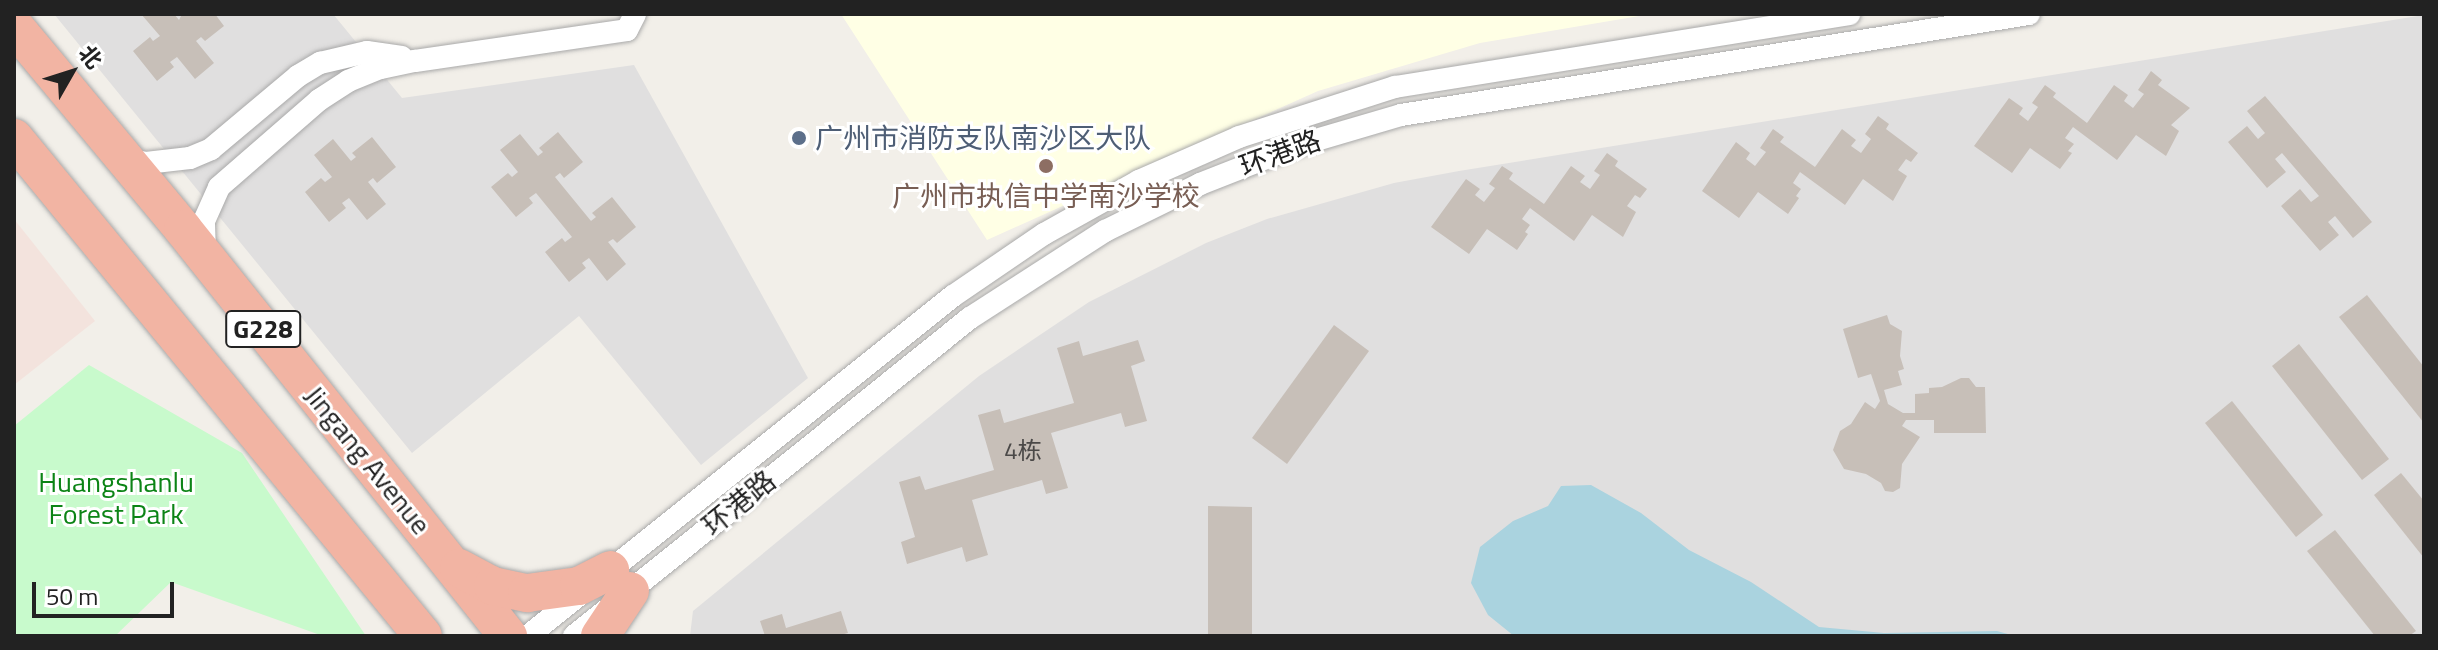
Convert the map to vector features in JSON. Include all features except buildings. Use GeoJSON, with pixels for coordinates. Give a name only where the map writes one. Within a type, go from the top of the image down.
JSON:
{"type":"FeatureCollection","features":[{"type":"Feature","properties":{"kind":"highway","name":"Jingang Avenue"},"geometry":{"type":"LineString","coordinates":[[14,26],[124,157],[508,636]]}},
{"type":"Feature","properties":{"kind":"highway","name":"G228"},"geometry":{"type":"LineString","coordinates":[[14,138],[423,636]]}},
{"type":"Feature","properties":{"kind":"highway"},"geometry":{"type":"LineString","coordinates":[[438,548],[478,579],[527,593],[579,586],[630,572]]}},
{"type":"Feature","properties":{"kind":"highway"},"geometry":{"type":"LineString","coordinates":[[600,636],[630,572]]}},
{"type":"Feature","properties":{"kind":"street"},"geometry":{"type":"LineString","coordinates":[[205,258],[204,221],[219,187],[319,100],[348,81],[381,68],[415,61],[627,30],[635,14]]}},
{"type":"Feature","properties":{"kind":"street","name":"环港路"},"geometry":{"type":"LineString","coordinates":[[574,636],[630,572],[998,264],[1091,206],[1188,158],[1290,118],[1395,87],[1849,14]]}},
{"type":"Feature","properties":{"kind":"street","name":"环港路"},"geometry":{"type":"LineString","coordinates":[[528,636],[630,572],[1014,287],[1105,231],[1249,163],[1401,115],[2029,14]]}},
{"type":"Feature","properties":{"kind":"street"},"geometry":{"type":"LineString","coordinates":[[124,157],[168,163],[211,149],[298,76],[331,59],[367,52],[415,61]]}},
{"type":"Feature","properties":{"kind":"shaded area"},"geometry":{"type":"Polygon","coordinates":[[[54,14],[333,14],[402,98],[634,65],[808,378],[701,465],[579,316],[412,453],[54,14]]]}},
{"type":"Feature","properties":{"kind":"shaded area","name":"广州市执信中学南沙学校"},"geometry":{"type":"Polygon","coordinates":[[[841,14],[1651,14],[1480,43],[1318,91],[987,240],[841,14]]]}},
{"type":"Feature","properties":{"kind":"shaded area"},"geometry":{"type":"Polygon","coordinates":[[[2424,15],[2424,636],[690,636],[693,611],[979,376],[1089,302],[1206,243],[1267,219],[1394,183],[1459,171],[2424,15]]]}},
{"type":"Feature","properties":{"kind":"shaded area"},"geometry":{"type":"Polygon","coordinates":[[[14,219],[95,321],[14,385],[14,219]]]}},
{"type":"Feature","properties":{"kind":"green space","name":"Huangshanlu Forest Park"},"geometry":{"type":"Polygon","coordinates":[[[89,365],[242,453],[366,636],[323,636],[171,582],[115,636],[14,636],[14,426],[89,365]]]}},
{"type":"Feature","properties":{"kind":"water"},"geometry":{"type":"Polygon","coordinates":[[[1591,485],[1641,513],[1689,550],[1751,582],[1819,627],[1884,633],[1997,631],[2015,636],[1514,636],[1488,615],[1471,583],[1480,547],[1513,521],[1548,506],[1561,486],[1591,485]]]}},
{"type":"Feature","properties":{"kind":"place","name":"广州市消防支队南沙区大队"},"geometry":{"type":"Point","coordinates":[799,138]}},
{"type":"Feature","properties":{"kind":"place","name":"广州市执信中学南沙学校"},"geometry":{"type":"Point","coordinates":[1046,166]}}]}
